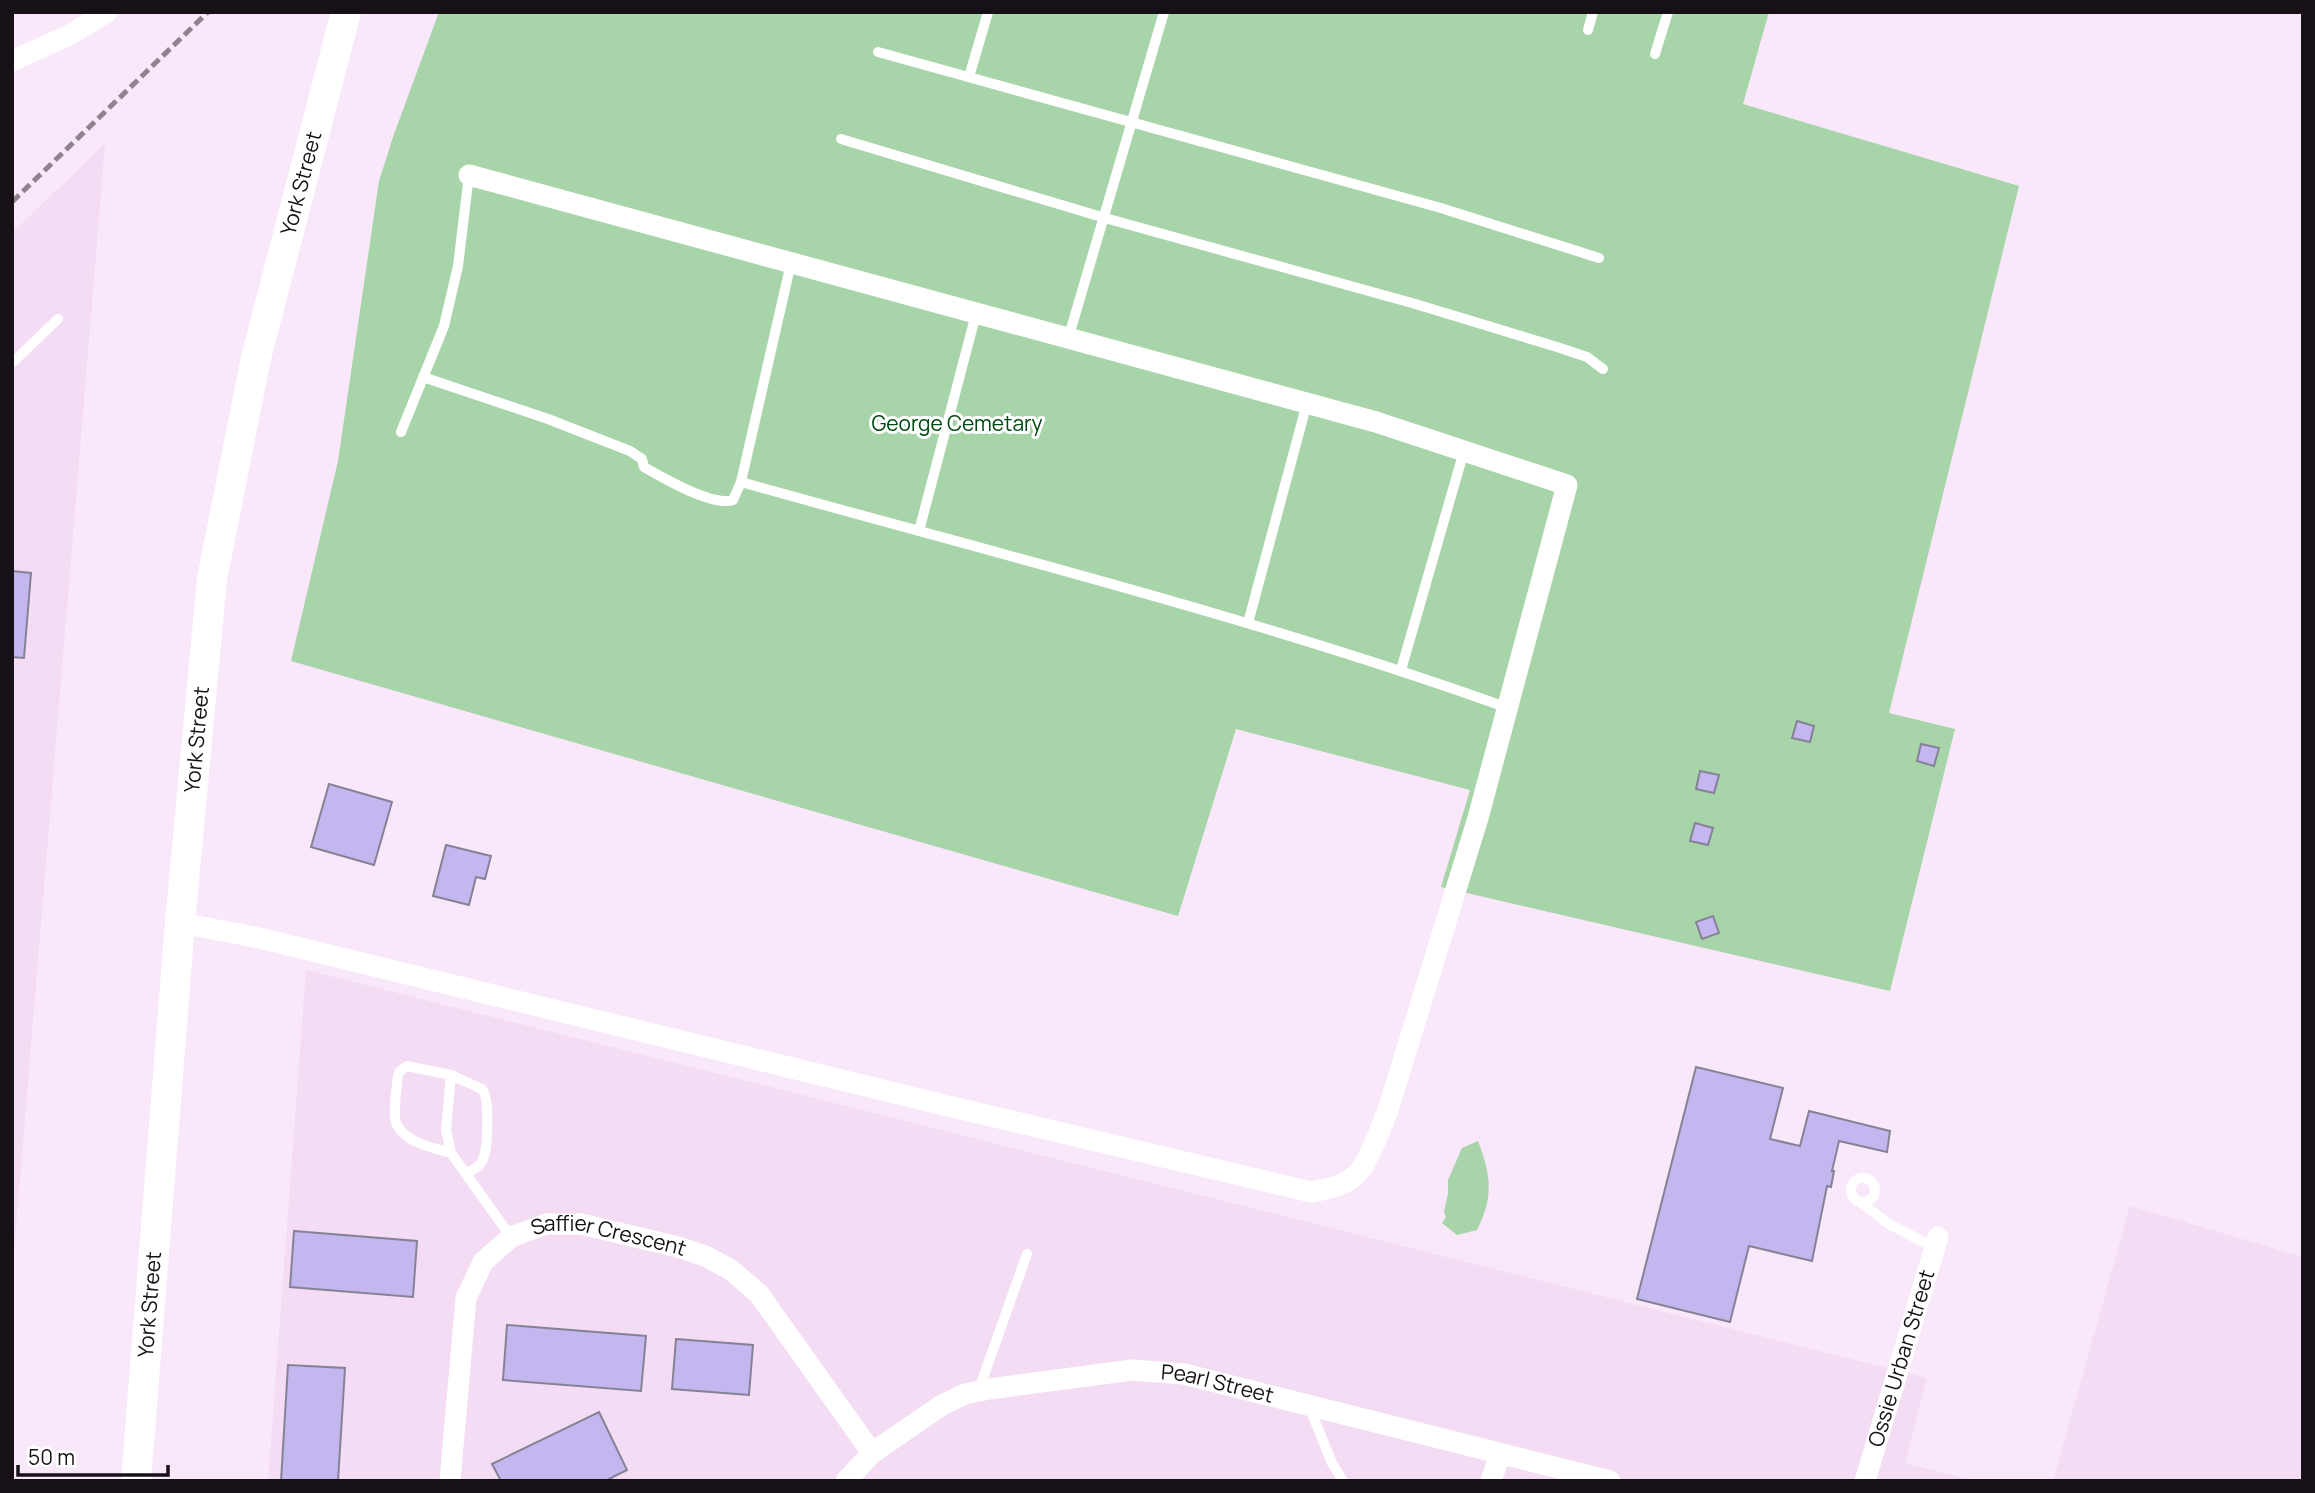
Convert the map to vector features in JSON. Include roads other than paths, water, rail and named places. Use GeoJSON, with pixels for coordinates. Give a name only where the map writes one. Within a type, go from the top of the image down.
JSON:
{"type":"FeatureCollection","features":[{"type":"Feature","properties":{"kind":"main road","name":"York Street"},"geometry":{"type":"LineString","coordinates":[[136,1481],[180,923],[207,630],[218,541],[256,358],[346,12]]}},
{"type":"Feature","properties":{"kind":"street"},"geometry":{"type":"LineString","coordinates":[[12,61],[71,34],[107,12]]}},
{"type":"Feature","properties":{"kind":"street"},"geometry":{"type":"LineString","coordinates":[[180,923],[255,937],[1311,1192],[1331,1188],[1356,1175],[1388,1110],[1478,818],[1567,485],[1376,422],[469,175]]}},
{"type":"Feature","properties":{"kind":"street","name":"Saffier Crescent"},"geometry":{"type":"LineString","coordinates":[[450,1481],[466,1298],[483,1262],[511,1237],[546,1224],[581,1224],[678,1247],[705,1256],[731,1270],[759,1294],[872,1453]]}},
{"type":"Feature","properties":{"kind":"street","name":"Ossie Urban Street"},"geometry":{"type":"LineString","coordinates":[[1865,1481],[1936,1242]]}},
{"type":"Feature","properties":{"kind":"street","name":"Pearl Street"},"geometry":{"type":"LineString","coordinates":[[846,1481],[872,1453],[942,1405],[965,1394],[1132,1370],[1160,1370],[1184,1374],[1610,1481]]}},
{"type":"Feature","properties":{"kind":"street"},"geometry":{"type":"LineString","coordinates":[[1492,1481],[1500,1454]]}},
{"type":"Feature","properties":{"kind":"lane"},"geometry":{"type":"LineString","coordinates":[[969,77],[988,12]]}},
{"type":"Feature","properties":{"kind":"lane"},"geometry":{"type":"LineString","coordinates":[[1068,339],[1164,12]]}},
{"type":"Feature","properties":{"kind":"lane"},"geometry":{"type":"LineString","coordinates":[[1588,30],[1593,12]]}},
{"type":"Feature","properties":{"kind":"lane"},"geometry":{"type":"LineString","coordinates":[[1655,54],[1668,12]]}},
{"type":"Feature","properties":{"kind":"lane"},"geometry":{"type":"LineString","coordinates":[[878,51],[1441,208],[1600,258]]}},
{"type":"Feature","properties":{"kind":"lane"},"geometry":{"type":"LineString","coordinates":[[841,139],[1105,218],[1412,303],[1587,357],[1603,369]]}},
{"type":"Feature","properties":{"kind":"lane"},"geometry":{"type":"LineString","coordinates":[[401,432],[444,326],[458,265],[469,175]]}},
{"type":"Feature","properties":{"kind":"lane"},"geometry":{"type":"LineString","coordinates":[[423,377],[548,419],[630,451],[642,459],[645,467],[659,476],[719,501],[733,500],[741,482],[791,263]]}},
{"type":"Feature","properties":{"kind":"lane"},"geometry":{"type":"LineString","coordinates":[[919,531],[976,314]]}},
{"type":"Feature","properties":{"kind":"lane"},"geometry":{"type":"LineString","coordinates":[[12,363],[58,319]]}},
{"type":"Feature","properties":{"kind":"lane"},"geometry":{"type":"LineString","coordinates":[[1248,622],[1307,403]]}},
{"type":"Feature","properties":{"kind":"lane"},"geometry":{"type":"LineString","coordinates":[[1401,670],[1464,451]]}},
{"type":"Feature","properties":{"kind":"lane"},"geometry":{"type":"LineString","coordinates":[[741,482],[1248,622],[1401,670],[1508,708]]}},
{"type":"Feature","properties":{"kind":"lane"},"geometry":{"type":"LineString","coordinates":[[451,1153],[411,1139],[397,1126],[395,1117],[398,1075],[403,1068],[411,1065],[451,1074],[482,1089],[487,1099],[484,1157],[477,1167],[466,1173]]}},
{"type":"Feature","properties":{"kind":"lane"},"geometry":{"type":"LineString","coordinates":[[451,1074],[446,1130],[451,1153],[511,1237]]}},
{"type":"Feature","properties":{"kind":"lane"},"geometry":{"type":"LineString","coordinates":[[1857,1200],[1889,1224],[1936,1242]]}},
{"type":"Feature","properties":{"kind":"lane"},"geometry":{"type":"LineString","coordinates":[[978,1392],[1027,1254]]}},
{"type":"Feature","properties":{"kind":"lane"},"geometry":{"type":"LineString","coordinates":[[1308,1404],[1332,1463],[1343,1481]]}},
{"type":"Feature","properties":{"kind":"railway"},"geometry":{"type":"LineString","coordinates":[[12,202],[208,12]]}},
{"type":"Feature","properties":{"kind":"park label","name":"George Cemetary"},"geometry":{"type":"Point","coordinates":[957,424]}}]}
